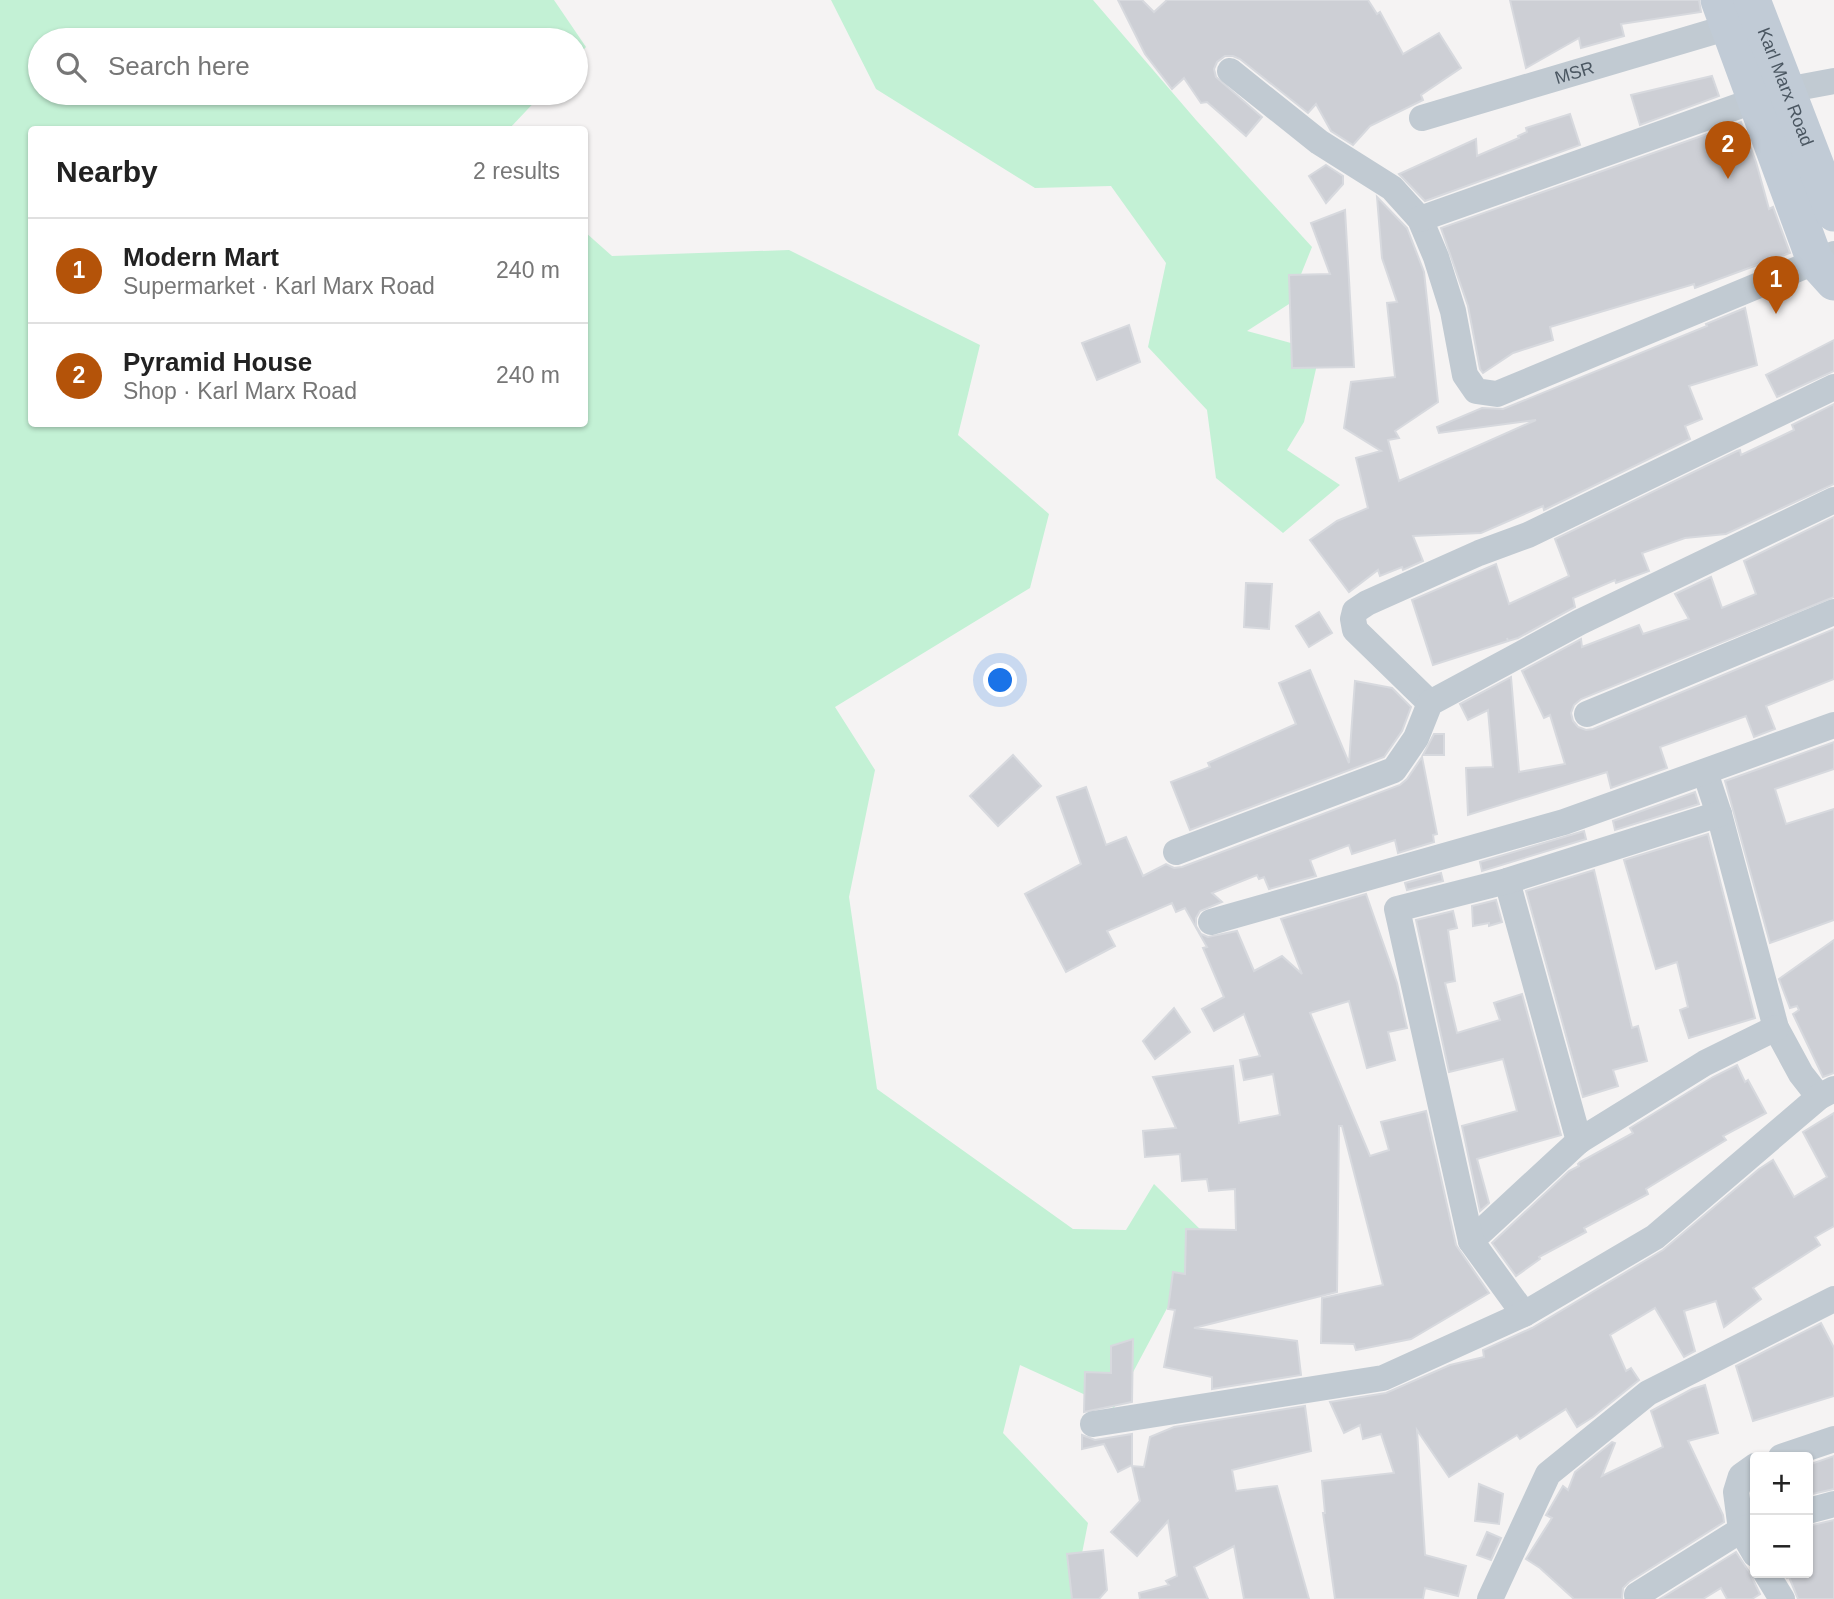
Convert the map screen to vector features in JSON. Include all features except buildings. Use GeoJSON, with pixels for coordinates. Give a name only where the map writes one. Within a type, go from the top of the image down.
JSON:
{"type":"FeatureCollection","features":[{"type":"Feature","properties":{"kind":"main road","name":"Karl Marx Road"},"geometry":{"type":"LineString","coordinates":[[1752,0],[1771,95],[1828,266]]}},
{"type":"Feature","properties":{"kind":"main road","name":"Karl Marx Road"},"geometry":{"type":"LineString","coordinates":[[1724,13],[1834,213]]}},
{"type":"Feature","properties":{"kind":"street","name":"MSR"},"geometry":{"type":"LineString","coordinates":[[1422,118],[1724,13]]}},
{"type":"Feature","properties":{"kind":"street"},"geometry":{"type":"LineString","coordinates":[[1230,71],[1319,142],[1392,188],[1420,219],[1453,311],[1465,375],[1476,391],[1497,394],[1828,266]]}},
{"type":"Feature","properties":{"kind":"street"},"geometry":{"type":"LineString","coordinates":[[1420,219],[1771,95],[1834,81]]}},
{"type":"Feature","properties":{"kind":"street"},"geometry":{"type":"LineString","coordinates":[[1430,704],[1355,630],[1355,611],[1367,603],[1479,553],[1528,535],[1834,387]]}},
{"type":"Feature","properties":{"kind":"street"},"geometry":{"type":"LineString","coordinates":[[1176,852],[1394,769],[1416,738],[1430,704],[1580,622],[1834,500]]}},
{"type":"Feature","properties":{"kind":"street"},"geometry":{"type":"LineString","coordinates":[[1587,713],[1834,612]]}},
{"type":"Feature","properties":{"kind":"street"},"geometry":{"type":"LineString","coordinates":[[1211,922],[1563,821],[1834,725]]}},
{"type":"Feature","properties":{"kind":"street"},"geometry":{"type":"LineString","coordinates":[[1093,1424],[1382,1378],[1524,1314],[1655,1237],[1826,1093],[1801,1074],[1776,1028],[1719,814],[1705,772]]}},
{"type":"Feature","properties":{"kind":"street"},"geometry":{"type":"LineString","coordinates":[[1524,1314],[1471,1241],[1396,909],[1507,881],[1719,814]]}},
{"type":"Feature","properties":{"kind":"street"},"geometry":{"type":"LineString","coordinates":[[1507,881],[1578,1141]]}},
{"type":"Feature","properties":{"kind":"street"},"geometry":{"type":"LineString","coordinates":[[1471,1241],[1578,1141],[1705,1063],[1776,1028]]}},
{"type":"Feature","properties":{"kind":"street"},"geometry":{"type":"LineString","coordinates":[[1490,1599],[1548,1474],[1647,1393],[1833,1303]]}},
{"type":"Feature","properties":{"kind":"street"},"geometry":{"type":"LineString","coordinates":[[1796,1452],[1834,1439]]}},
{"type":"Feature","properties":{"kind":"street"},"geometry":{"type":"LineString","coordinates":[[1637,1595],[1748,1527],[1736,1492],[1741,1476],[1750,1470]]}},
{"type":"Feature","properties":{"kind":"street"},"geometry":{"type":"LineString","coordinates":[[1813,1510],[1834,1504]]}},
{"type":"Feature","properties":{"kind":"street"},"geometry":{"type":"LineString","coordinates":[[1769,1578],[1782,1599]]}},
{"type":"Feature","properties":{"kind":"green space"},"geometry":{"type":"Polygon","coordinates":[[[0,0],[554,0],[573,28],[28,28],[28,105],[532,105],[512,126],[28,126],[28,427],[588,427],[588,235],[612,256],[789,250],[980,345],[958,435],[1049,514],[1030,588],[835,707],[875,770],[849,897],[877,1089],[1073,1229],[1126,1230],[1154,1184],[1206,1235],[1114,1408],[1020,1365],[1003,1433],[1088,1523],[1073,1599],[0,1599],[0,0]]]}},
{"type":"Feature","properties":{"kind":"green space"},"geometry":{"type":"Polygon","coordinates":[[[831,0],[1093,0],[1196,120],[1312,247],[1289,304],[1247,331],[1320,351],[1304,422],[1287,450],[1340,485],[1283,533],[1216,478],[1207,410],[1148,347],[1166,263],[1111,186],[1035,188],[876,89],[831,0]]]}},
{"type":"Feature","properties":{"kind":"place","name":"Pyramid House"},"geometry":{"type":"Point","coordinates":[1728,179]}},
{"type":"Feature","properties":{"kind":"place","name":"Modern Mart"},"geometry":{"type":"Point","coordinates":[1776,314]}}]}
